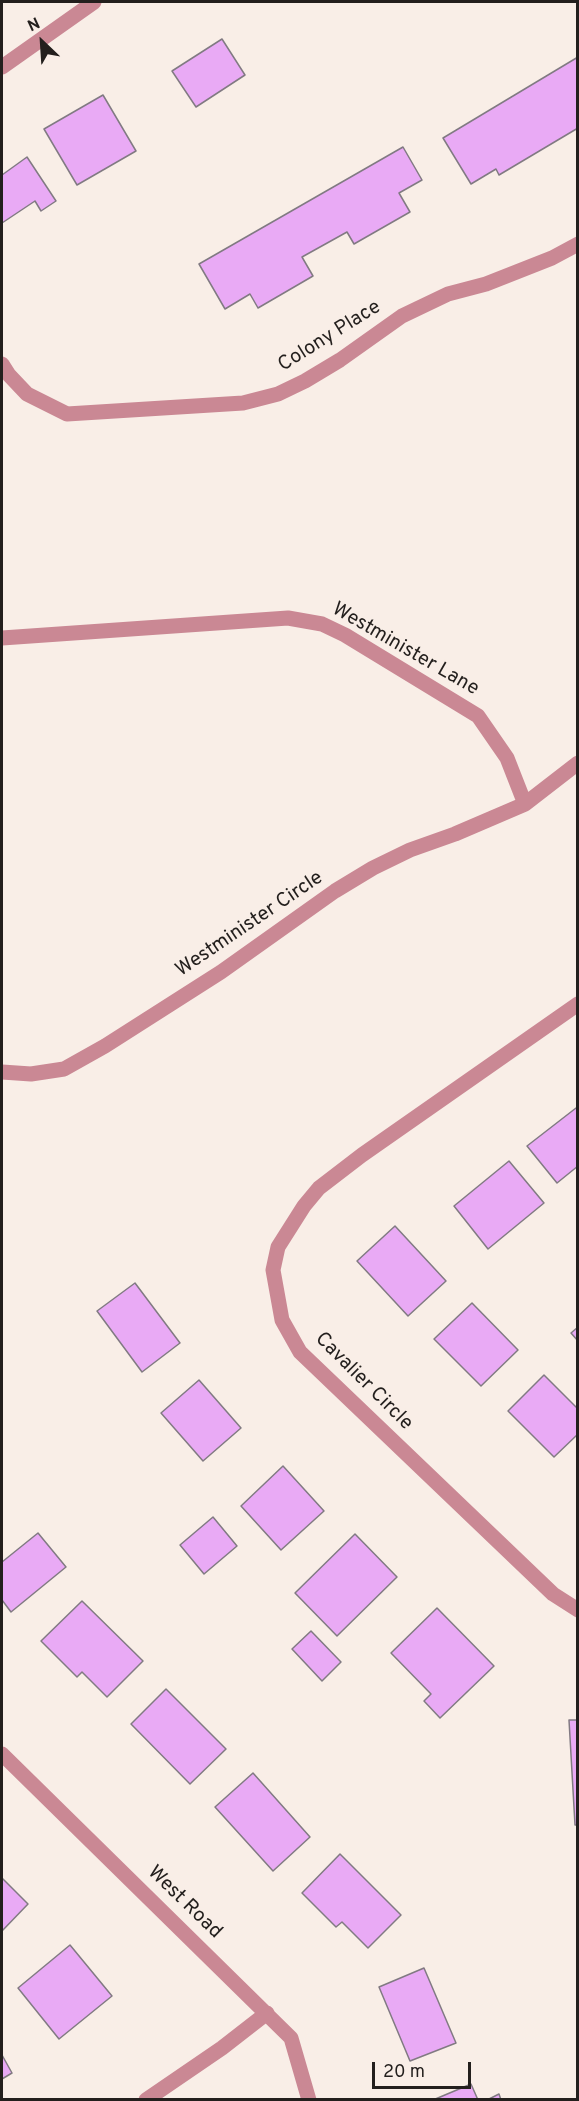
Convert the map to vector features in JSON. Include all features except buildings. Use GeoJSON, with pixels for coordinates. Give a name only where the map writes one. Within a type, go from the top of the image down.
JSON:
{"type":"FeatureCollection","features":[{"type":"Feature","properties":{"kind":"street"},"geometry":{"type":"LineString","coordinates":[[2,67],[94,2]]}},
{"type":"Feature","properties":{"kind":"street","name":"Colony Place"},"geometry":{"type":"LineString","coordinates":[[2,364],[27,394],[68,414],[243,404],[278,394],[305,381],[340,360],[402,316],[448,294],[486,284],[552,258],[578,244]]}},
{"type":"Feature","properties":{"kind":"street","name":"Westminister Lane"},"geometry":{"type":"LineString","coordinates":[[2,638],[288,618],[322,624],[345,635],[478,716],[507,758],[525,804]]}},
{"type":"Feature","properties":{"kind":"street"},"geometry":{"type":"LineString","coordinates":[[525,804],[578,763]]}},
{"type":"Feature","properties":{"kind":"street","name":"Westminister Circle"},"geometry":{"type":"LineString","coordinates":[[2,1072],[31,1074],[64,1069],[105,1046],[221,972],[335,891],[373,868],[410,850],[455,834],[525,804]]}},
{"type":"Feature","properties":{"kind":"street","name":"Cavalier Circle"},"geometry":{"type":"LineString","coordinates":[[578,1004],[362,1155],[319,1188],[304,1206],[278,1247],[273,1270],[282,1320],[300,1352],[553,1594],[578,1610]]}},
{"type":"Feature","properties":{"kind":"street","name":"West Road"},"geometry":{"type":"LineString","coordinates":[[2,1754],[291,2038],[309,2100]]}},
{"type":"Feature","properties":{"kind":"street"},"geometry":{"type":"LineString","coordinates":[[147,2100],[222,2048],[267,2013]]}}]}
